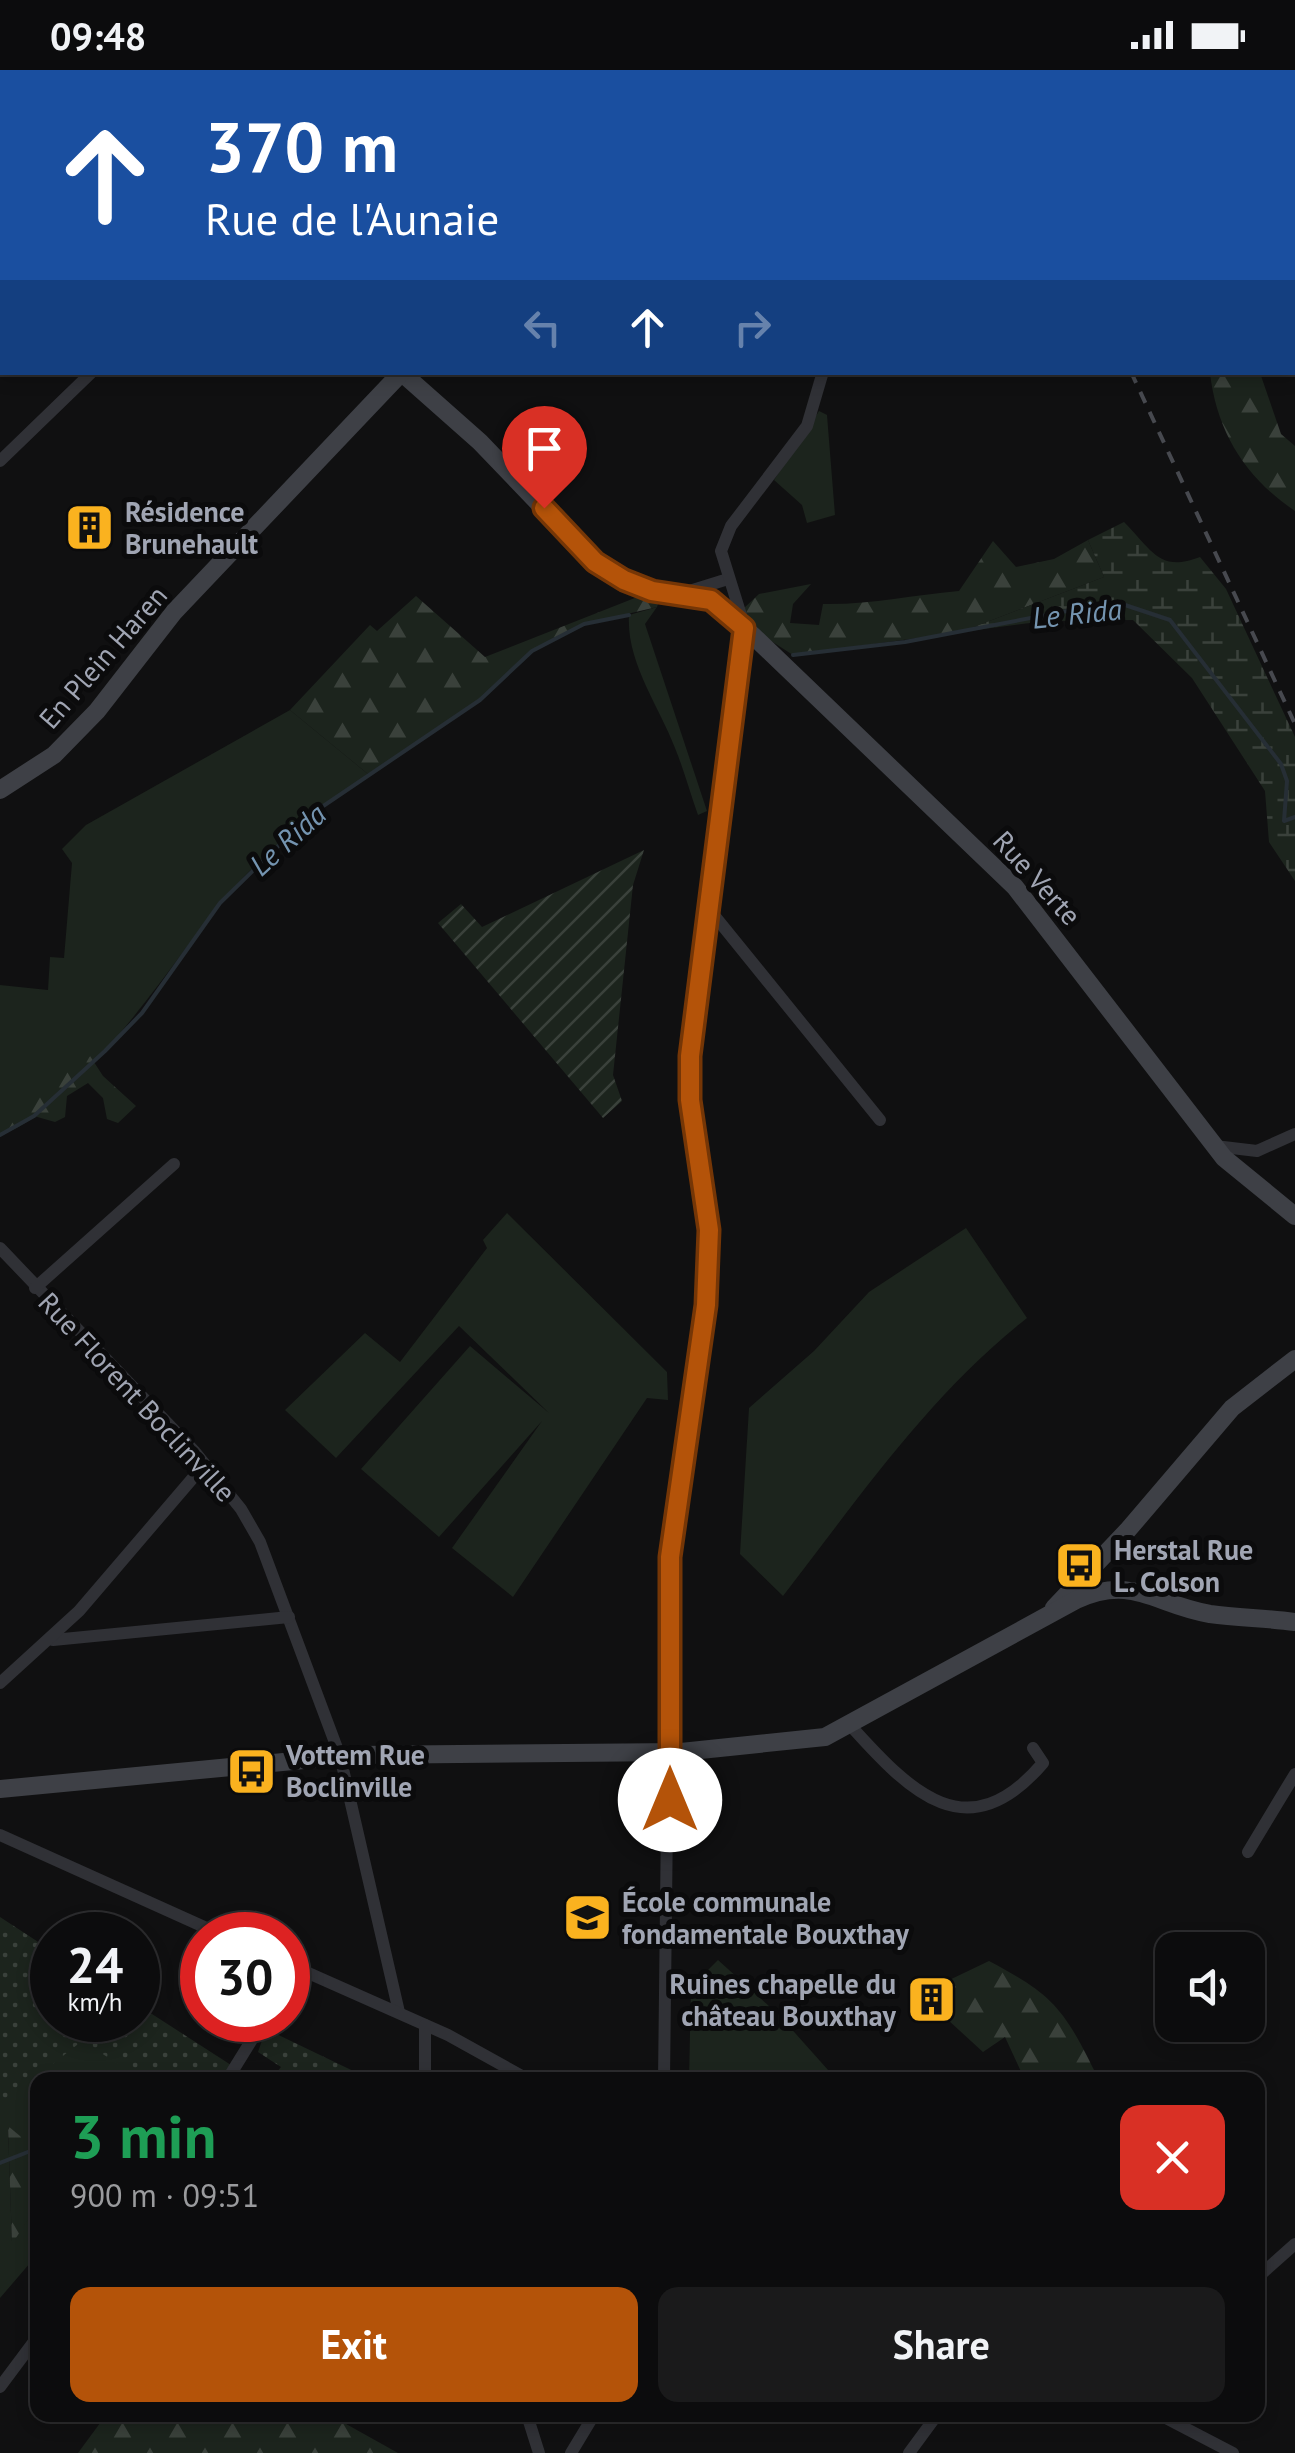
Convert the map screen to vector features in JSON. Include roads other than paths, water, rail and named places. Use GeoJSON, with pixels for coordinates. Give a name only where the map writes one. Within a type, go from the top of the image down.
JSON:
{"type":"FeatureCollection","features":[{"type":"Feature","properties":{"kind":"street"},"geometry":{"type":"LineString","coordinates":[[0,461],[89,375]]}},
{"type":"Feature","properties":{"kind":"street"},"geometry":{"type":"LineString","coordinates":[[410,375],[595,562],[652,591],[682,593],[728,580]]}},
{"type":"Feature","properties":{"kind":"street","name":"En Plein Haren"},"geometry":{"type":"LineString","coordinates":[[0,790],[54,755],[98,711],[174,612],[410,375]]}},
{"type":"Feature","properties":{"kind":"street"},"geometry":{"type":"LineString","coordinates":[[664,2072],[670,1557],[706,1305],[709,1217],[690,1100],[693,1023],[744,628],[722,551],[731,526],[807,426],[822,376]]}},
{"type":"Feature","properties":{"kind":"street","name":"Rue Verte"},"geometry":{"type":"LineString","coordinates":[[682,593],[711,600],[744,628],[1014,887],[1215,1146],[1263,1193],[1295,1216]]}},
{"type":"Feature","properties":{"kind":"street"},"geometry":{"type":"LineString","coordinates":[[709,909],[880,1120]]}},
{"type":"Feature","properties":{"kind":"street"},"geometry":{"type":"LineString","coordinates":[[1215,1146],[1257,1151],[1295,1134]]}},
{"type":"Feature","properties":{"kind":"street"},"geometry":{"type":"LineString","coordinates":[[35,1288],[174,1164]]}},
{"type":"Feature","properties":{"kind":"street","name":"Rue Florent Boclinville"},"geometry":{"type":"LineString","coordinates":[[0,1248],[204,1465],[241,1509],[260,1542],[340,1756],[398,2012]]}},
{"type":"Feature","properties":{"kind":"street"},"geometry":{"type":"LineString","coordinates":[[1047,1616],[1127,1531],[1232,1408],[1295,1359]]}},
{"type":"Feature","properties":{"kind":"street"},"geometry":{"type":"LineString","coordinates":[[0,1683],[53,1640],[204,1465]]}},
{"type":"Feature","properties":{"kind":"street"},"geometry":{"type":"LineString","coordinates":[[1084,1573],[1093,1592]]}},
{"type":"Feature","properties":{"kind":"street"},"geometry":{"type":"LineString","coordinates":[[0,1788],[340,1756],[519,1750],[670,1752],[824,1736],[1093,1592],[1136,1588],[1206,1613],[1295,1622]]}},
{"type":"Feature","properties":{"kind":"street"},"geometry":{"type":"LineString","coordinates":[[79,1611],[92,1637]]}},
{"type":"Feature","properties":{"kind":"street"},"geometry":{"type":"LineString","coordinates":[[53,1640],[289,1618]]}},
{"type":"Feature","properties":{"kind":"street"},"geometry":{"type":"LineString","coordinates":[[850,1725],[912,1785],[953,1807],[976,1810],[1004,1801],[1049,1766],[1034,1748]]}},
{"type":"Feature","properties":{"kind":"street"},"geometry":{"type":"LineString","coordinates":[[1248,1852],[1295,1774]]}},
{"type":"Feature","properties":{"kind":"street"},"geometry":{"type":"LineString","coordinates":[[0,1835],[180,1916]]}},
{"type":"Feature","properties":{"kind":"street"},"geometry":{"type":"LineString","coordinates":[[310,1974],[398,2012],[514,2072]]}},
{"type":"Feature","properties":{"kind":"street"},"geometry":{"type":"LineString","coordinates":[[424,2025],[424,2072]]}},
{"type":"Feature","properties":{"kind":"street"},"geometry":{"type":"LineString","coordinates":[[233,2072],[251,2042]]}},
{"type":"Feature","properties":{"kind":"street"},"geometry":{"type":"LineString","coordinates":[[1265,2270],[1295,2244]]}},
{"type":"Feature","properties":{"kind":"street"},"geometry":{"type":"LineString","coordinates":[[0,2386],[30,2347]]}},
{"type":"Feature","properties":{"kind":"street"},"geometry":{"type":"LineString","coordinates":[[528,2422],[538,2453]]}},
{"type":"Feature","properties":{"kind":"street"},"geometry":{"type":"LineString","coordinates":[[572,2453],[590,2422]]}},
{"type":"Feature","properties":{"kind":"street"},"geometry":{"type":"LineString","coordinates":[[909,2453],[931,2422]]}},
{"type":"Feature","properties":{"kind":"street"},"geometry":{"type":"LineString","coordinates":[[1173,2422],[1233,2453]]}},
{"type":"Feature","properties":{"kind":"waterway","name":"Le Rida"},"geometry":{"type":"LineString","coordinates":[[793,655],[905,642],[1083,608],[1125,605],[1170,620],[1281,764],[1287,781],[1284,821],[1295,817]]}},
{"type":"Feature","properties":{"kind":"waterway","name":"Le Rida"},"geometry":{"type":"LineString","coordinates":[[0,1135],[34,1116],[142,1013],[220,903],[310,815],[480,700],[532,651],[584,624],[629,615]]}},
{"type":"Feature","properties":{"kind":"waterway"},"geometry":{"type":"LineString","coordinates":[[0,2163],[30,2151]]}},
{"type":"Feature","properties":{"kind":"railway"},"geometry":{"type":"LineString","coordinates":[[1132,375],[1295,724]]}},
{"type":"Feature","properties":{"kind":"place","name":"Résidence Brunehault"},"geometry":{"type":"Point","coordinates":[90,528]}},
{"type":"Feature","properties":{"kind":"place","name":"Herstal Rue L. Colson"},"geometry":{"type":"Point","coordinates":[1079,1566]}},
{"type":"Feature","properties":{"kind":"place","name":"Vottem Rue Boclinville"},"geometry":{"type":"Point","coordinates":[251,1771]}},
{"type":"Feature","properties":{"kind":"place","name":"École communale fondamentale Bouxthay"},"geometry":{"type":"Point","coordinates":[587,1918]}},
{"type":"Feature","properties":{"kind":"place","name":"Ruines chapelle du château Bouxthay"},"geometry":{"type":"Point","coordinates":[931,2000]}}]}
